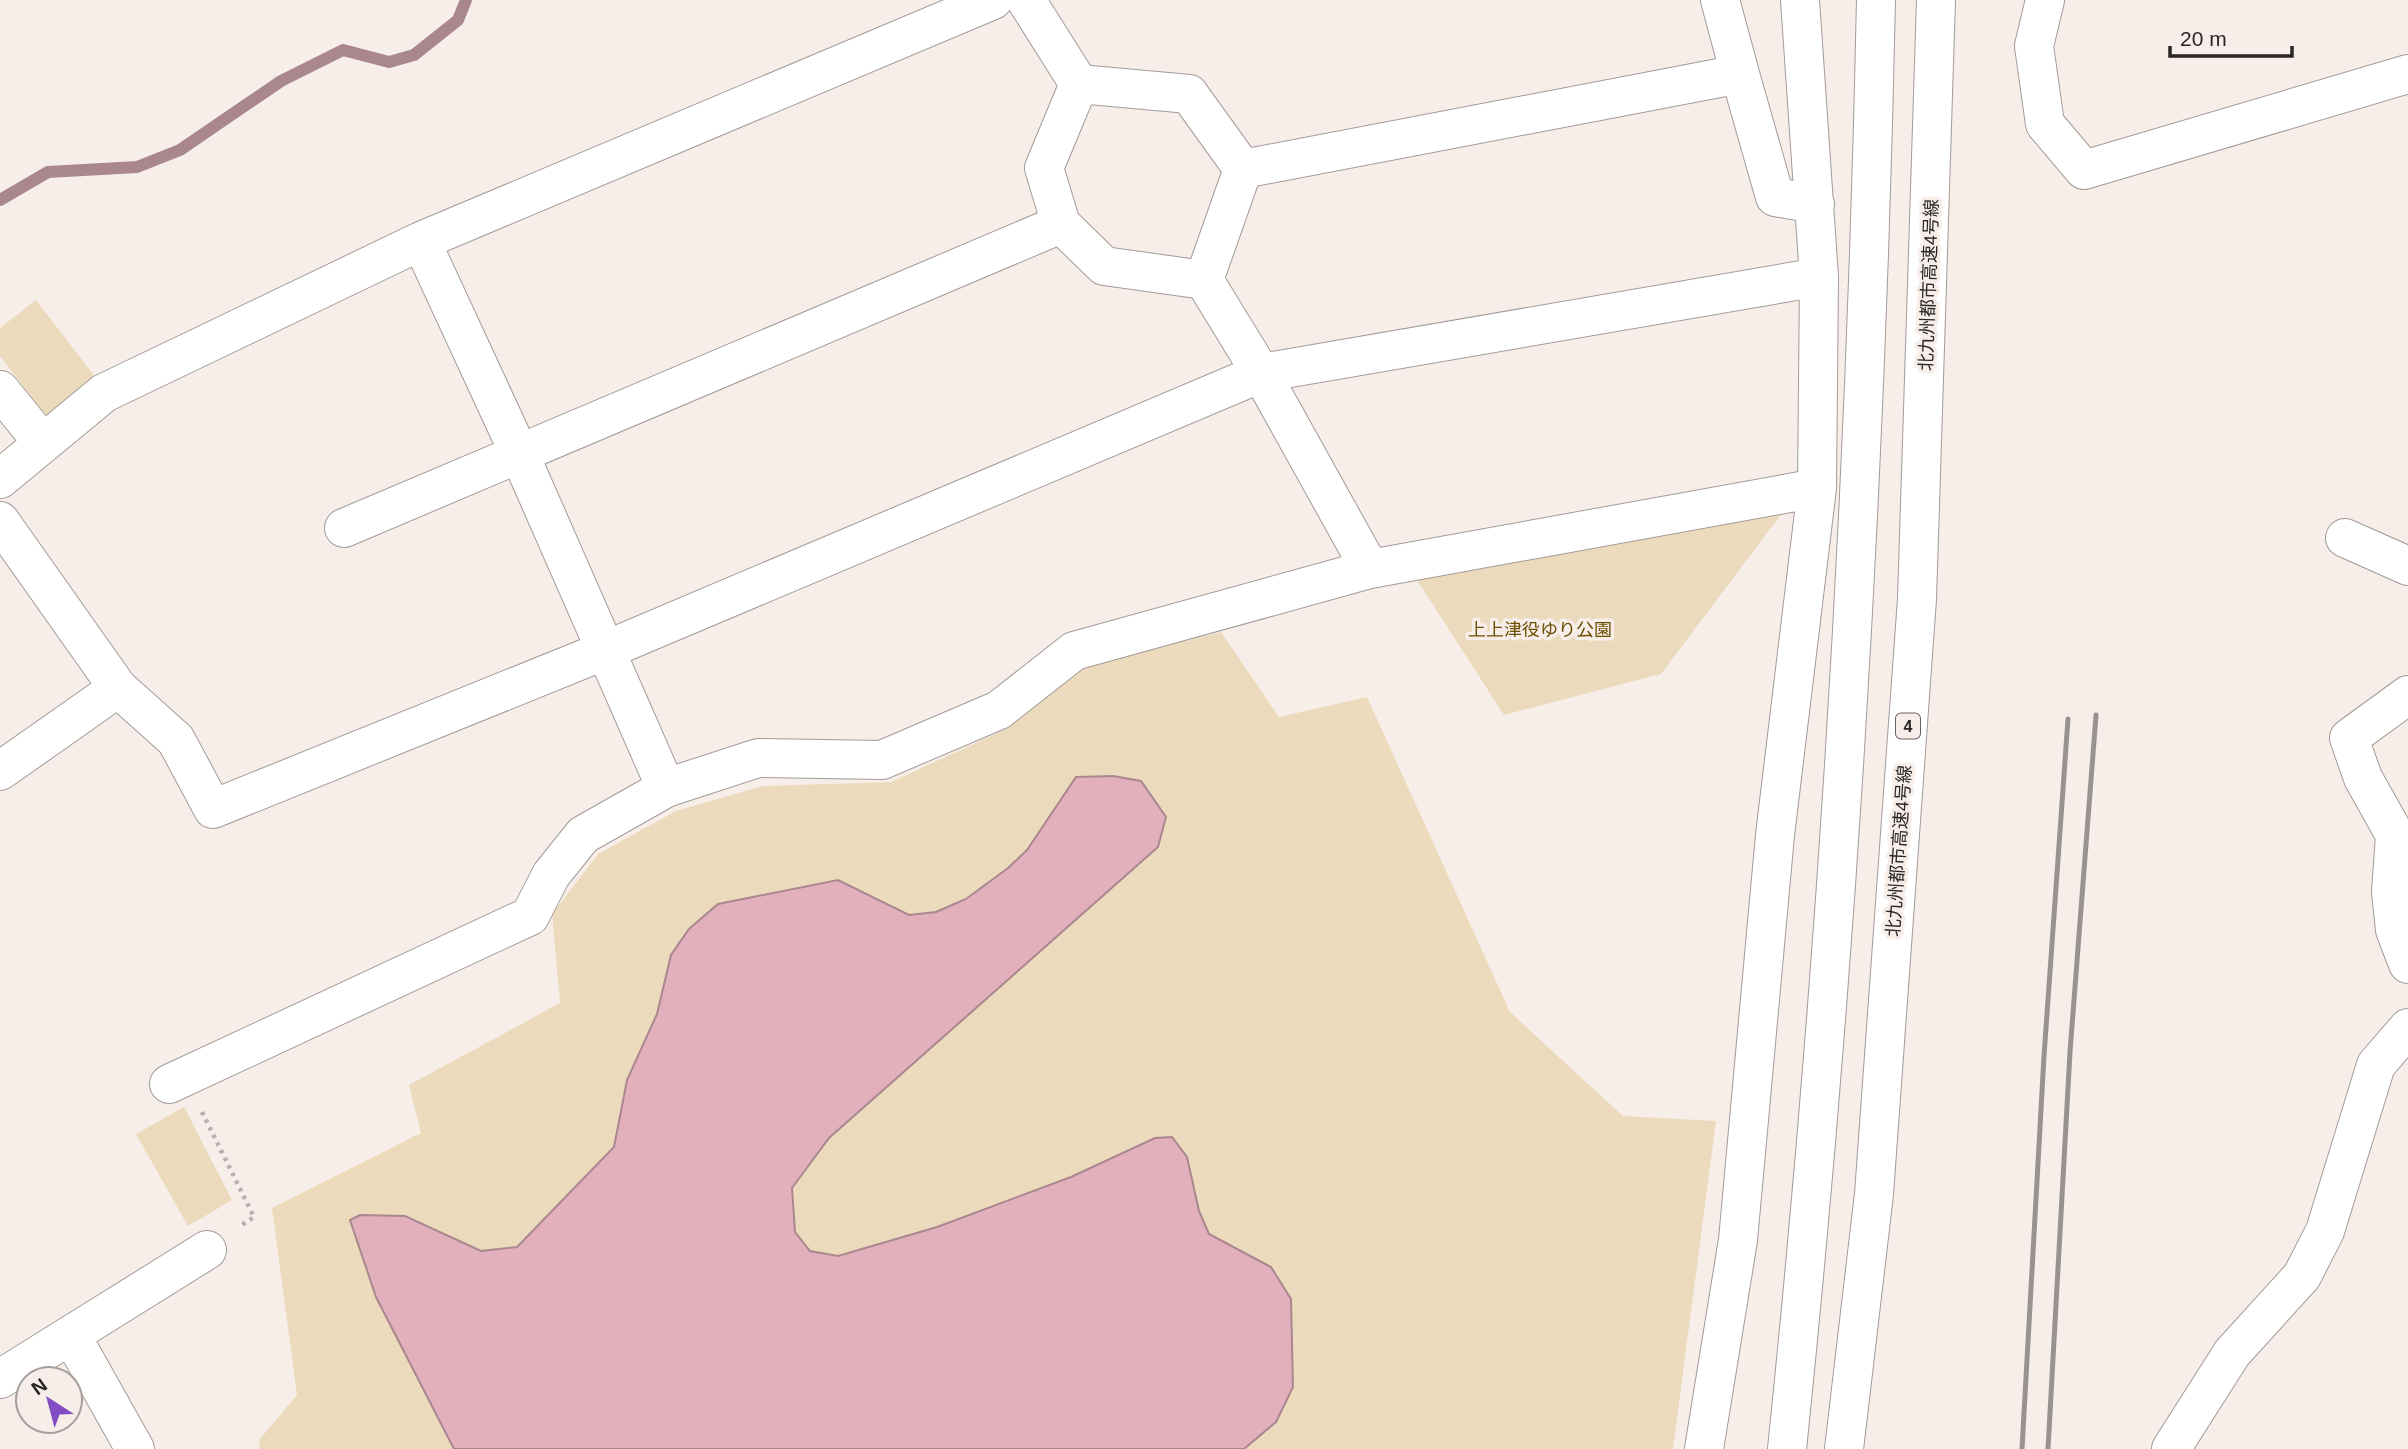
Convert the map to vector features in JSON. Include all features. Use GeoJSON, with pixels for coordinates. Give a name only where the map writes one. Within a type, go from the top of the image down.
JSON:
{"type":"FeatureCollection","features":[{"type":"Feature","properties":{"kind":"main road"},"geometry":{"type":"LineString","coordinates":[[0,479],[104,393],[421,241],[993,0]]}},
{"type":"Feature","properties":{"kind":"main road"},"geometry":{"type":"LineString","coordinates":[[1026,0],[1079,84]]}},
{"type":"Feature","properties":{"kind":"main road"},"geometry":{"type":"LineString","coordinates":[[1720,0],[1775,197],[1815,204]]}},
{"type":"Feature","properties":{"kind":"main road"},"geometry":{"type":"LineString","coordinates":[[1704,1449],[1738,1240],[1775,835],[1818,488],[1819,277],[1800,0]]}},
{"type":"Feature","properties":{"kind":"main road"},"geometry":{"type":"LineString","coordinates":[[1787,1449],[1814,1188],[1855,606],[1871,241],[1876,0]]}},
{"type":"Feature","properties":{"kind":"main road","name":"北九州都市高速4号線"},"geometry":{"type":"LineString","coordinates":[[1844,1449],[1874,1194],[1917,599],[1936,0]]}},
{"type":"Feature","properties":{"kind":"main road"},"geometry":{"type":"LineString","coordinates":[[2045,0],[2034,46],[2045,124],[2084,170],[2408,74]]}},
{"type":"Feature","properties":{"kind":"main road"},"geometry":{"type":"LineString","coordinates":[[1242,169],[1740,74]]}},
{"type":"Feature","properties":{"kind":"main road"},"geometry":{"type":"LineString","coordinates":[[1079,84],[1189,94],[1242,169]]}},
{"type":"Feature","properties":{"kind":"main road"},"geometry":{"type":"LineString","coordinates":[[1079,84],[1044,168],[1061,224],[1104,266],[1204,280]]}},
{"type":"Feature","properties":{"kind":"main road"},"geometry":{"type":"LineString","coordinates":[[1204,280],[1242,169]]}},
{"type":"Feature","properties":{"kind":"main road"},"geometry":{"type":"LineString","coordinates":[[344,528],[1061,224]]}},
{"type":"Feature","properties":{"kind":"main road"},"geometry":{"type":"LineString","coordinates":[[421,241],[519,453],[666,788]]}},
{"type":"Feature","properties":{"kind":"main road"},"geometry":{"type":"LineString","coordinates":[[0,521],[118,688],[176,740],[214,809],[606,650],[1261,373],[1819,277]]}},
{"type":"Feature","properties":{"kind":"main road"},"geometry":{"type":"LineString","coordinates":[[1204,280],[1261,373],[1370,569]]}},
{"type":"Feature","properties":{"kind":"main road"},"geometry":{"type":"LineString","coordinates":[[0,390],[43,443]]}},
{"type":"Feature","properties":{"kind":"main road"},"geometry":{"type":"LineString","coordinates":[[177,1080],[530,916],[551,875],[583,835],[666,788],[758,758],[882,760],[999,710],[1074,650],[1370,569],[1818,488]]}},
{"type":"Feature","properties":{"kind":"main road"},"geometry":{"type":"LineString","coordinates":[[2344,538],[2408,566]]}},
{"type":"Feature","properties":{"kind":"main road"},"geometry":{"type":"LineString","coordinates":[[0,771],[118,688]]}},
{"type":"Feature","properties":{"kind":"main road"},"geometry":{"type":"LineString","coordinates":[[2408,695],[2348,738],[2363,778],[2401,833],[2392,892],[2395,930],[2408,964]]}},
{"type":"Feature","properties":{"kind":"main road"},"geometry":{"type":"LineString","coordinates":[[2171,1449],[2232,1353],[2302,1276],[2325,1231],[2376,1065],[2408,1028]]}},
{"type":"Feature","properties":{"kind":"main road"},"geometry":{"type":"LineString","coordinates":[[0,1379],[207,1251]]}},
{"type":"Feature","properties":{"kind":"main road"},"geometry":{"type":"LineString","coordinates":[[71,1335],[135,1449]]}},
{"type":"Feature","properties":{"kind":"path"},"geometry":{"type":"LineString","coordinates":[[177,1080],[254,1217]]}},
{"type":"Feature","properties":{"kind":"green space"},"geometry":{"type":"Polygon","coordinates":[[[36,300],[96,378],[47,417],[0,356],[0,328],[36,300]]]}},
{"type":"Feature","properties":{"kind":"green space","name":"上上津役ゆり公園"},"geometry":{"type":"Polygon","coordinates":[[[1782,513],[1661,674],[1504,715],[1415,577],[1782,513]]]}},
{"type":"Feature","properties":{"kind":"green space"},"geometry":{"type":"Polygon","coordinates":[[[1221,632],[1279,717],[1367,697],[1510,1012],[1623,1116],[1716,1121],[1673,1449],[1244,1449],[1276,1422],[1271,1267],[1209,1234],[1199,1211],[1187,1157],[1155,1138],[1071,1177],[937,1227],[838,1256],[809,1251],[795,1232],[792,1188],[829,1138],[967,1016],[1027,850],[1008,868],[966,899],[936,912],[909,915],[838,880],[718,904],[689,929],[671,955],[657,1014],[627,1080],[614,1147],[517,1247],[481,1251],[405,1216],[376,1297],[454,1449],[260,1449],[259,1440],[297,1395],[272,1208],[421,1133],[409,1085],[560,1003],[552,914],[598,854],[676,811],[763,786],[891,782],[1004,730],[1082,668],[1221,632]]]}},
{"type":"Feature","properties":{"kind":"green space"},"geometry":{"type":"Polygon","coordinates":[[[184,1107],[232,1200],[188,1226],[136,1134],[184,1107]]]}},
{"type":"Feature","properties":{"kind":"shaded area"},"geometry":{"type":"Polygon","coordinates":[[[1113,776],[1141,781],[1166,817],[1158,847],[829,1138],[792,1188],[795,1232],[810,1251],[838,1256],[937,1227],[1071,1177],[1155,1138],[1172,1137],[1187,1157],[1199,1211],[1209,1234],[1271,1267],[1291,1299],[1293,1387],[1276,1422],[1244,1449],[454,1449],[376,1297],[350,1220],[360,1215],[405,1216],[481,1251],[517,1247],[614,1147],[627,1080],[657,1014],[671,955],[689,929],[718,904],[838,880],[909,915],[936,912],[966,899],[1008,868],[1027,850],[1076,777],[1113,776]]]}},
{"type":"Feature","properties":{"kind":"waterway"},"geometry":{"type":"LineString","coordinates":[[0,200],[48,172],[137,167],[180,150],[281,81],[343,50],[389,62],[414,55],[458,20],[466,0]]}},
{"type":"Feature","properties":{"kind":"railway"},"geometry":{"type":"LineString","coordinates":[[2048,1449],[2070,1052],[2096,715]]}},
{"type":"Feature","properties":{"kind":"railway"},"geometry":{"type":"LineString","coordinates":[[2022,1449],[2044,1056],[2068,719]]}}]}
